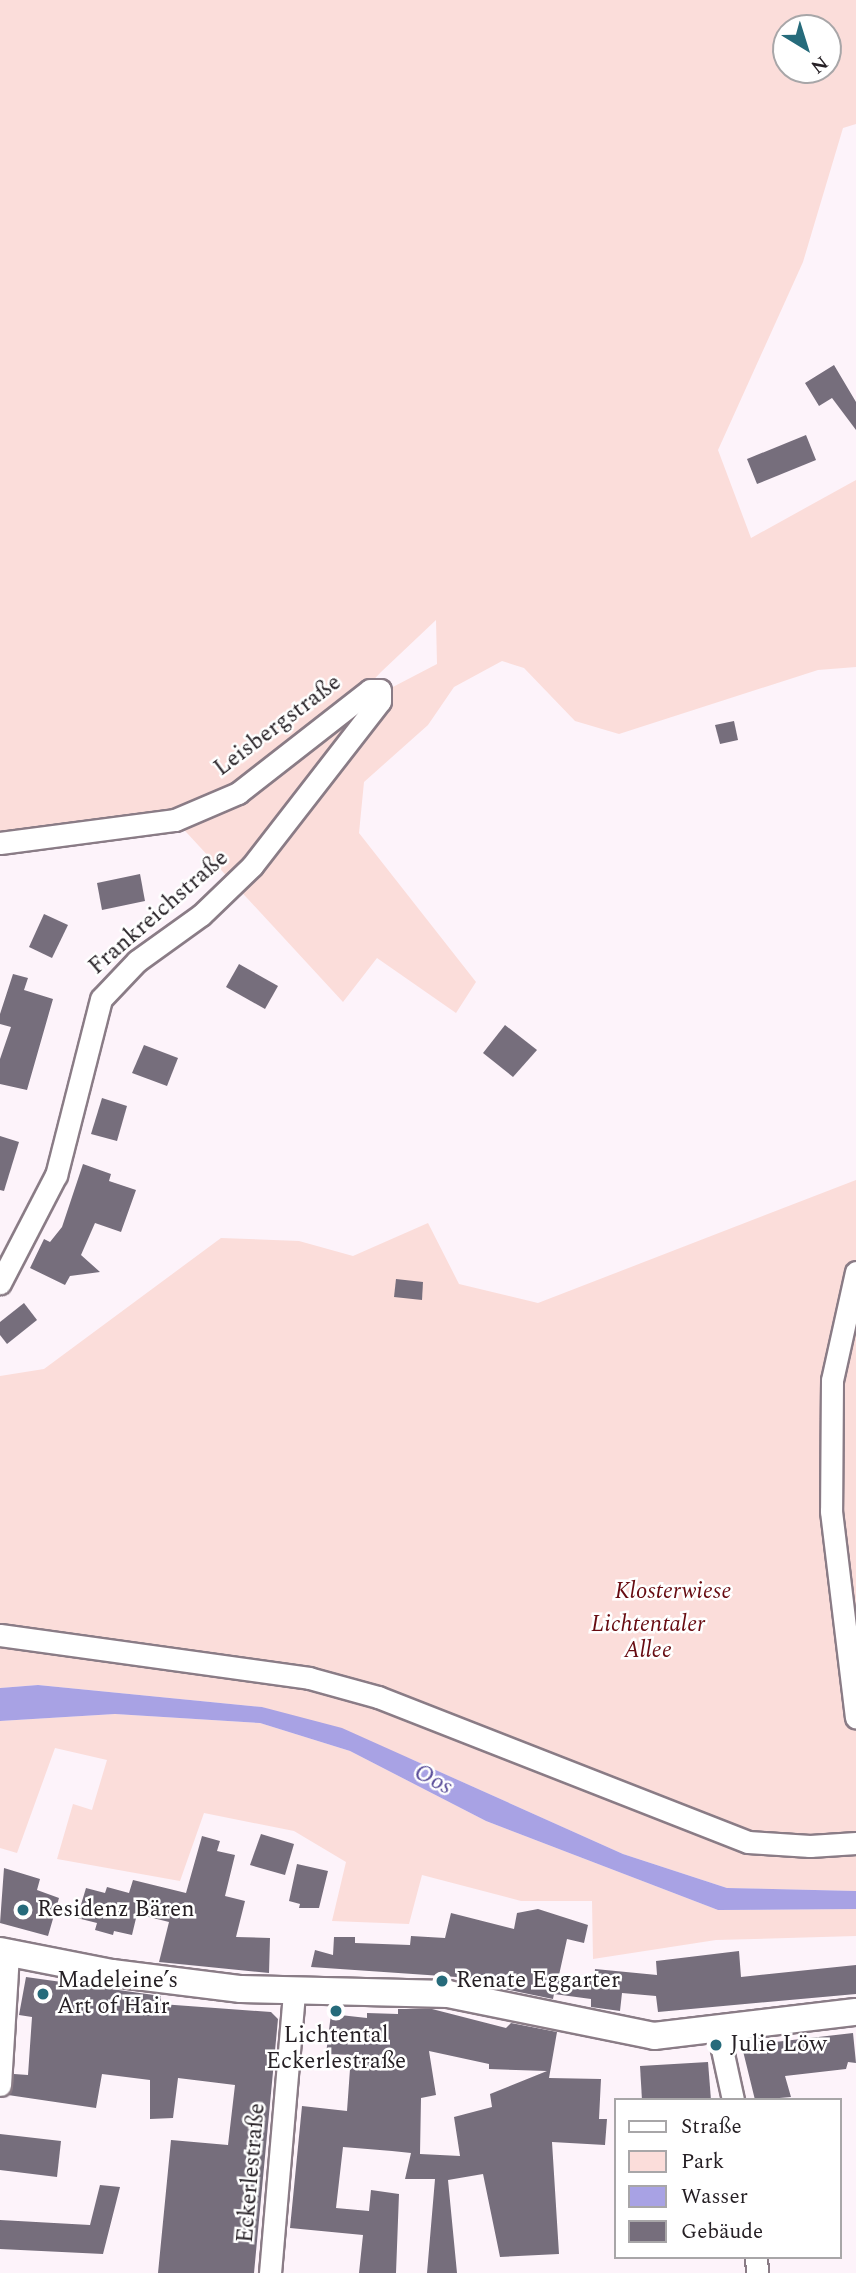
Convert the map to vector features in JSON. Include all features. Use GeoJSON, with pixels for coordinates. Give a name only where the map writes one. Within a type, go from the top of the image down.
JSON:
{"type":"FeatureCollection","features":[{"type":"Feature","properties":{"kind":"main road"},"geometry":{"type":"LineString","coordinates":[[4,1952],[112,1973],[294,1993],[448,1994],[528,2007],[617,2032],[654,2036],[719,2031],[856,2012]]}},
{"type":"Feature","properties":{"kind":"street","name":"Leisbergstraße"},"geometry":{"type":"LineString","coordinates":[[0,843],[175,820],[238,793],[370,690],[380,690]]}},
{"type":"Feature","properties":{"kind":"street","name":"Frankreichstraße"},"geometry":{"type":"LineString","coordinates":[[0,1283],[56,1175],[101,999],[137,961],[201,915],[252,866],[380,701],[380,690]]}},
{"type":"Feature","properties":{"kind":"street"},"geometry":{"type":"LineString","coordinates":[[856,1272],[848,1330],[832,1380],[831,1511],[856,1717]]}},
{"type":"Feature","properties":{"kind":"street"},"geometry":{"type":"LineString","coordinates":[[0,1635],[309,1678],[378,1697],[748,1842],[810,1846],[856,1843]]}},
{"type":"Feature","properties":{"kind":"street"},"geometry":{"type":"LineString","coordinates":[[0,2085],[4,1952]]}},
{"type":"Feature","properties":{"kind":"street","name":"Eckerlestraße"},"geometry":{"type":"LineString","coordinates":[[270,2273],[294,1993]]}},
{"type":"Feature","properties":{"kind":"street"},"geometry":{"type":"LineString","coordinates":[[719,2031],[733,2098]]}},
{"type":"Feature","properties":{"kind":"green space"},"geometry":{"type":"Polygon","coordinates":[[[0,0],[856,0],[856,124],[843,128],[803,262],[718,450],[751,538],[856,480],[856,667],[818,670],[619,734],[575,721],[524,668],[502,661],[454,687],[428,725],[364,782],[359,833],[476,982],[456,1013],[377,958],[343,1002],[175,820],[0,843],[0,0]],[[436,620],[341,714],[437,664],[436,620]]]}},
{"type":"Feature","properties":{"kind":"green space","name":"Lichtentaler Allee"},"geometry":{"type":"Polygon","coordinates":[[[856,1180],[856,1891],[727,1888],[623,1854],[411,1759],[262,1707],[38,1685],[0,1688],[0,1376],[44,1369],[221,1238],[299,1241],[353,1256],[428,1223],[459,1284],[538,1303],[856,1180]]]}},
{"type":"Feature","properties":{"kind":"green space"},"geometry":{"type":"Polygon","coordinates":[[[115,1714],[260,1723],[350,1751],[486,1821],[718,1910],[856,1909],[856,1936],[716,1940],[593,1959],[592,1901],[521,1901],[422,1875],[409,1924],[332,1921],[346,1862],[294,1831],[204,1813],[180,1881],[57,1859],[73,1804],[92,1810],[107,1760],[55,1748],[17,1853],[0,1848],[0,1721],[115,1714]]]}},
{"type":"Feature","properties":{"kind":"water","name":"Oos"},"geometry":{"type":"Polygon","coordinates":[[[38,1685],[262,1707],[342,1728],[623,1854],[727,1888],[856,1891],[856,1909],[718,1910],[486,1821],[350,1751],[260,1723],[115,1714],[0,1721],[0,1688],[38,1685]]]}},
{"type":"Feature","properties":{"kind":"building"},"geometry":{"type":"Polygon","coordinates":[[[834,365],[856,402],[856,430],[832,398],[819,406],[805,383],[834,365]]]}},
{"type":"Feature","properties":{"kind":"building"},"geometry":{"type":"Polygon","coordinates":[[[806,435],[816,460],[757,484],[747,459],[806,435]]]}},
{"type":"Feature","properties":{"kind":"building"},"geometry":{"type":"Polygon","coordinates":[[[734,721],[738,740],[720,744],[715,725],[734,721]]]}},
{"type":"Feature","properties":{"kind":"building"},"geometry":{"type":"Polygon","coordinates":[[[140,874],[145,901],[102,910],[97,883],[140,874]]]}},
{"type":"Feature","properties":{"kind":"building"},"geometry":{"type":"Polygon","coordinates":[[[44,914],[68,925],[52,958],[29,947],[44,914]]]}},
{"type":"Feature","properties":{"kind":"building"},"geometry":{"type":"Polygon","coordinates":[[[239,964],[278,986],[265,1009],[226,987],[239,964]]]}},
{"type":"Feature","properties":{"kind":"building"},"geometry":{"type":"Polygon","coordinates":[[[13,974],[28,978],[24,990],[53,999],[27,1090],[0,1084],[0,1059],[11,1027],[0,1024],[0,1014],[13,974]]]}},
{"type":"Feature","properties":{"kind":"building"},"geometry":{"type":"Polygon","coordinates":[[[505,1025],[537,1050],[513,1077],[483,1053],[505,1025]]]}},
{"type":"Feature","properties":{"kind":"building"},"geometry":{"type":"Polygon","coordinates":[[[144,1045],[178,1058],[167,1086],[132,1073],[144,1045]]]}},
{"type":"Feature","properties":{"kind":"building"},"geometry":{"type":"Polygon","coordinates":[[[102,1098],[127,1106],[117,1141],[91,1134],[102,1098]]]}},
{"type":"Feature","properties":{"kind":"building"},"geometry":{"type":"Polygon","coordinates":[[[0,1136],[19,1142],[4,1191],[0,1190],[0,1136]]]}},
{"type":"Feature","properties":{"kind":"building"},"geometry":{"type":"Polygon","coordinates":[[[83,1164],[111,1174],[109,1181],[136,1190],[121,1232],[95,1223],[81,1255],[100,1272],[70,1276],[65,1285],[30,1268],[44,1239],[50,1242],[62,1227],[83,1164]]]}},
{"type":"Feature","properties":{"kind":"building"},"geometry":{"type":"Polygon","coordinates":[[[396,1279],[423,1282],[422,1300],[394,1297],[396,1279]]]}},
{"type":"Feature","properties":{"kind":"building"},"geometry":{"type":"Polygon","coordinates":[[[24,1303],[37,1320],[7,1344],[0,1335],[0,1322],[24,1303]]]}},
{"type":"Feature","properties":{"kind":"building"},"geometry":{"type":"Polygon","coordinates":[[[261,1834],[294,1844],[285,1875],[250,1865],[261,1834]]]}},
{"type":"Feature","properties":{"kind":"building"},"geometry":{"type":"Polygon","coordinates":[[[202,1836],[220,1841],[217,1851],[235,1855],[225,1896],[245,1901],[236,1937],[270,1938],[269,1973],[159,1962],[169,1922],[137,1914],[132,1935],[114,1931],[113,1935],[95,1930],[97,1923],[77,1918],[86,1888],[105,1893],[107,1887],[129,1893],[133,1880],[186,1893],[202,1836]]]}},
{"type":"Feature","properties":{"kind":"building"},"geometry":{"type":"Polygon","coordinates":[[[297,1864],[328,1871],[319,1908],[299,1908],[300,1904],[289,1901],[297,1864]]]}},
{"type":"Feature","properties":{"kind":"building","name":"Residenz Bären"},"geometry":{"type":"Polygon","coordinates":[[[4,1868],[40,1879],[37,1890],[59,1898],[48,1936],[0,1923],[4,1868]]]}},
{"type":"Feature","properties":{"kind":"building"},"geometry":{"type":"Polygon","coordinates":[[[538,1909],[588,1925],[584,1943],[567,1939],[559,1975],[594,1979],[595,1969],[657,1975],[656,1961],[739,1951],[741,1977],[856,1965],[856,1994],[658,2012],[656,1996],[622,1993],[620,2011],[591,2007],[591,1999],[554,1994],[553,1999],[470,1982],[471,1978],[311,1967],[315,1950],[333,1955],[334,1937],[355,1937],[355,1943],[410,1945],[411,1936],[445,1938],[451,1913],[514,1929],[517,1913],[538,1909]]]}},
{"type":"Feature","properties":{"kind":"building"},"geometry":{"type":"Polygon","coordinates":[[[26,1977],[161,1996],[161,2004],[271,2012],[278,2019],[254,2273],[158,2273],[171,2140],[228,2145],[235,2085],[178,2078],[173,2118],[150,2119],[150,2080],[102,2074],[96,2108],[8,2095],[14,2074],[28,2075],[32,2017],[19,2015],[26,1977]]]}},
{"type":"Feature","properties":{"kind":"building"},"geometry":{"type":"Polygon","coordinates":[[[398,2009],[432,2009],[506,2028],[511,2023],[557,2032],[549,2078],[601,2079],[599,2119],[607,2119],[605,2145],[552,2142],[559,2254],[500,2257],[483,2174],[448,2180],[457,2273],[427,2273],[435,2179],[405,2179],[411,2153],[392,2151],[343,2147],[336,2208],[369,2211],[371,2190],[399,2194],[396,2273],[359,2273],[363,2235],[290,2228],[302,2106],[347,2111],[351,2055],[326,2054],[331,2014],[367,2018],[367,2013],[398,2014],[398,2009]],[[429,2051],[436,2095],[421,2098],[420,2154],[460,2156],[454,2117],[492,2107],[490,2094],[547,2071],[489,2069],[489,2064],[429,2051]]]}},
{"type":"Feature","properties":{"kind":"building"},"geometry":{"type":"Polygon","coordinates":[[[853,2033],[856,2063],[848,2062],[846,2069],[785,2076],[791,2097],[755,2098],[743,2051],[748,2045],[853,2033]]]}},
{"type":"Feature","properties":{"kind":"building"},"geometry":{"type":"Polygon","coordinates":[[[708,2062],[711,2098],[642,2098],[640,2066],[708,2062]]]}},
{"type":"Feature","properties":{"kind":"building"},"geometry":{"type":"Polygon","coordinates":[[[0,2134],[61,2141],[57,2177],[0,2170],[0,2134]]]}},
{"type":"Feature","properties":{"kind":"building"},"geometry":{"type":"Polygon","coordinates":[[[100,2185],[120,2187],[103,2254],[0,2249],[0,2220],[90,2225],[100,2185]]]}},
{"type":"Feature","properties":{"kind":"place","name":"Residenz Bären"},"geometry":{"type":"Point","coordinates":[23,1910]}},
{"type":"Feature","properties":{"kind":"place","name":"Renate Eggarter"},"geometry":{"type":"Point","coordinates":[442,1981]}},
{"type":"Feature","properties":{"kind":"place","name":"Madeleine’s Art of Hair"},"geometry":{"type":"Point","coordinates":[43,1994]}},
{"type":"Feature","properties":{"kind":"place","name":"Lichtental Eckerlestraße"},"geometry":{"type":"Point","coordinates":[336,2011]}},
{"type":"Feature","properties":{"kind":"place","name":"Julie Löw"},"geometry":{"type":"Point","coordinates":[716,2045]}},
{"type":"Feature","properties":{"kind":"park label","name":"Klosterwiese"},"geometry":{"type":"Point","coordinates":[673,1592]}}]}
